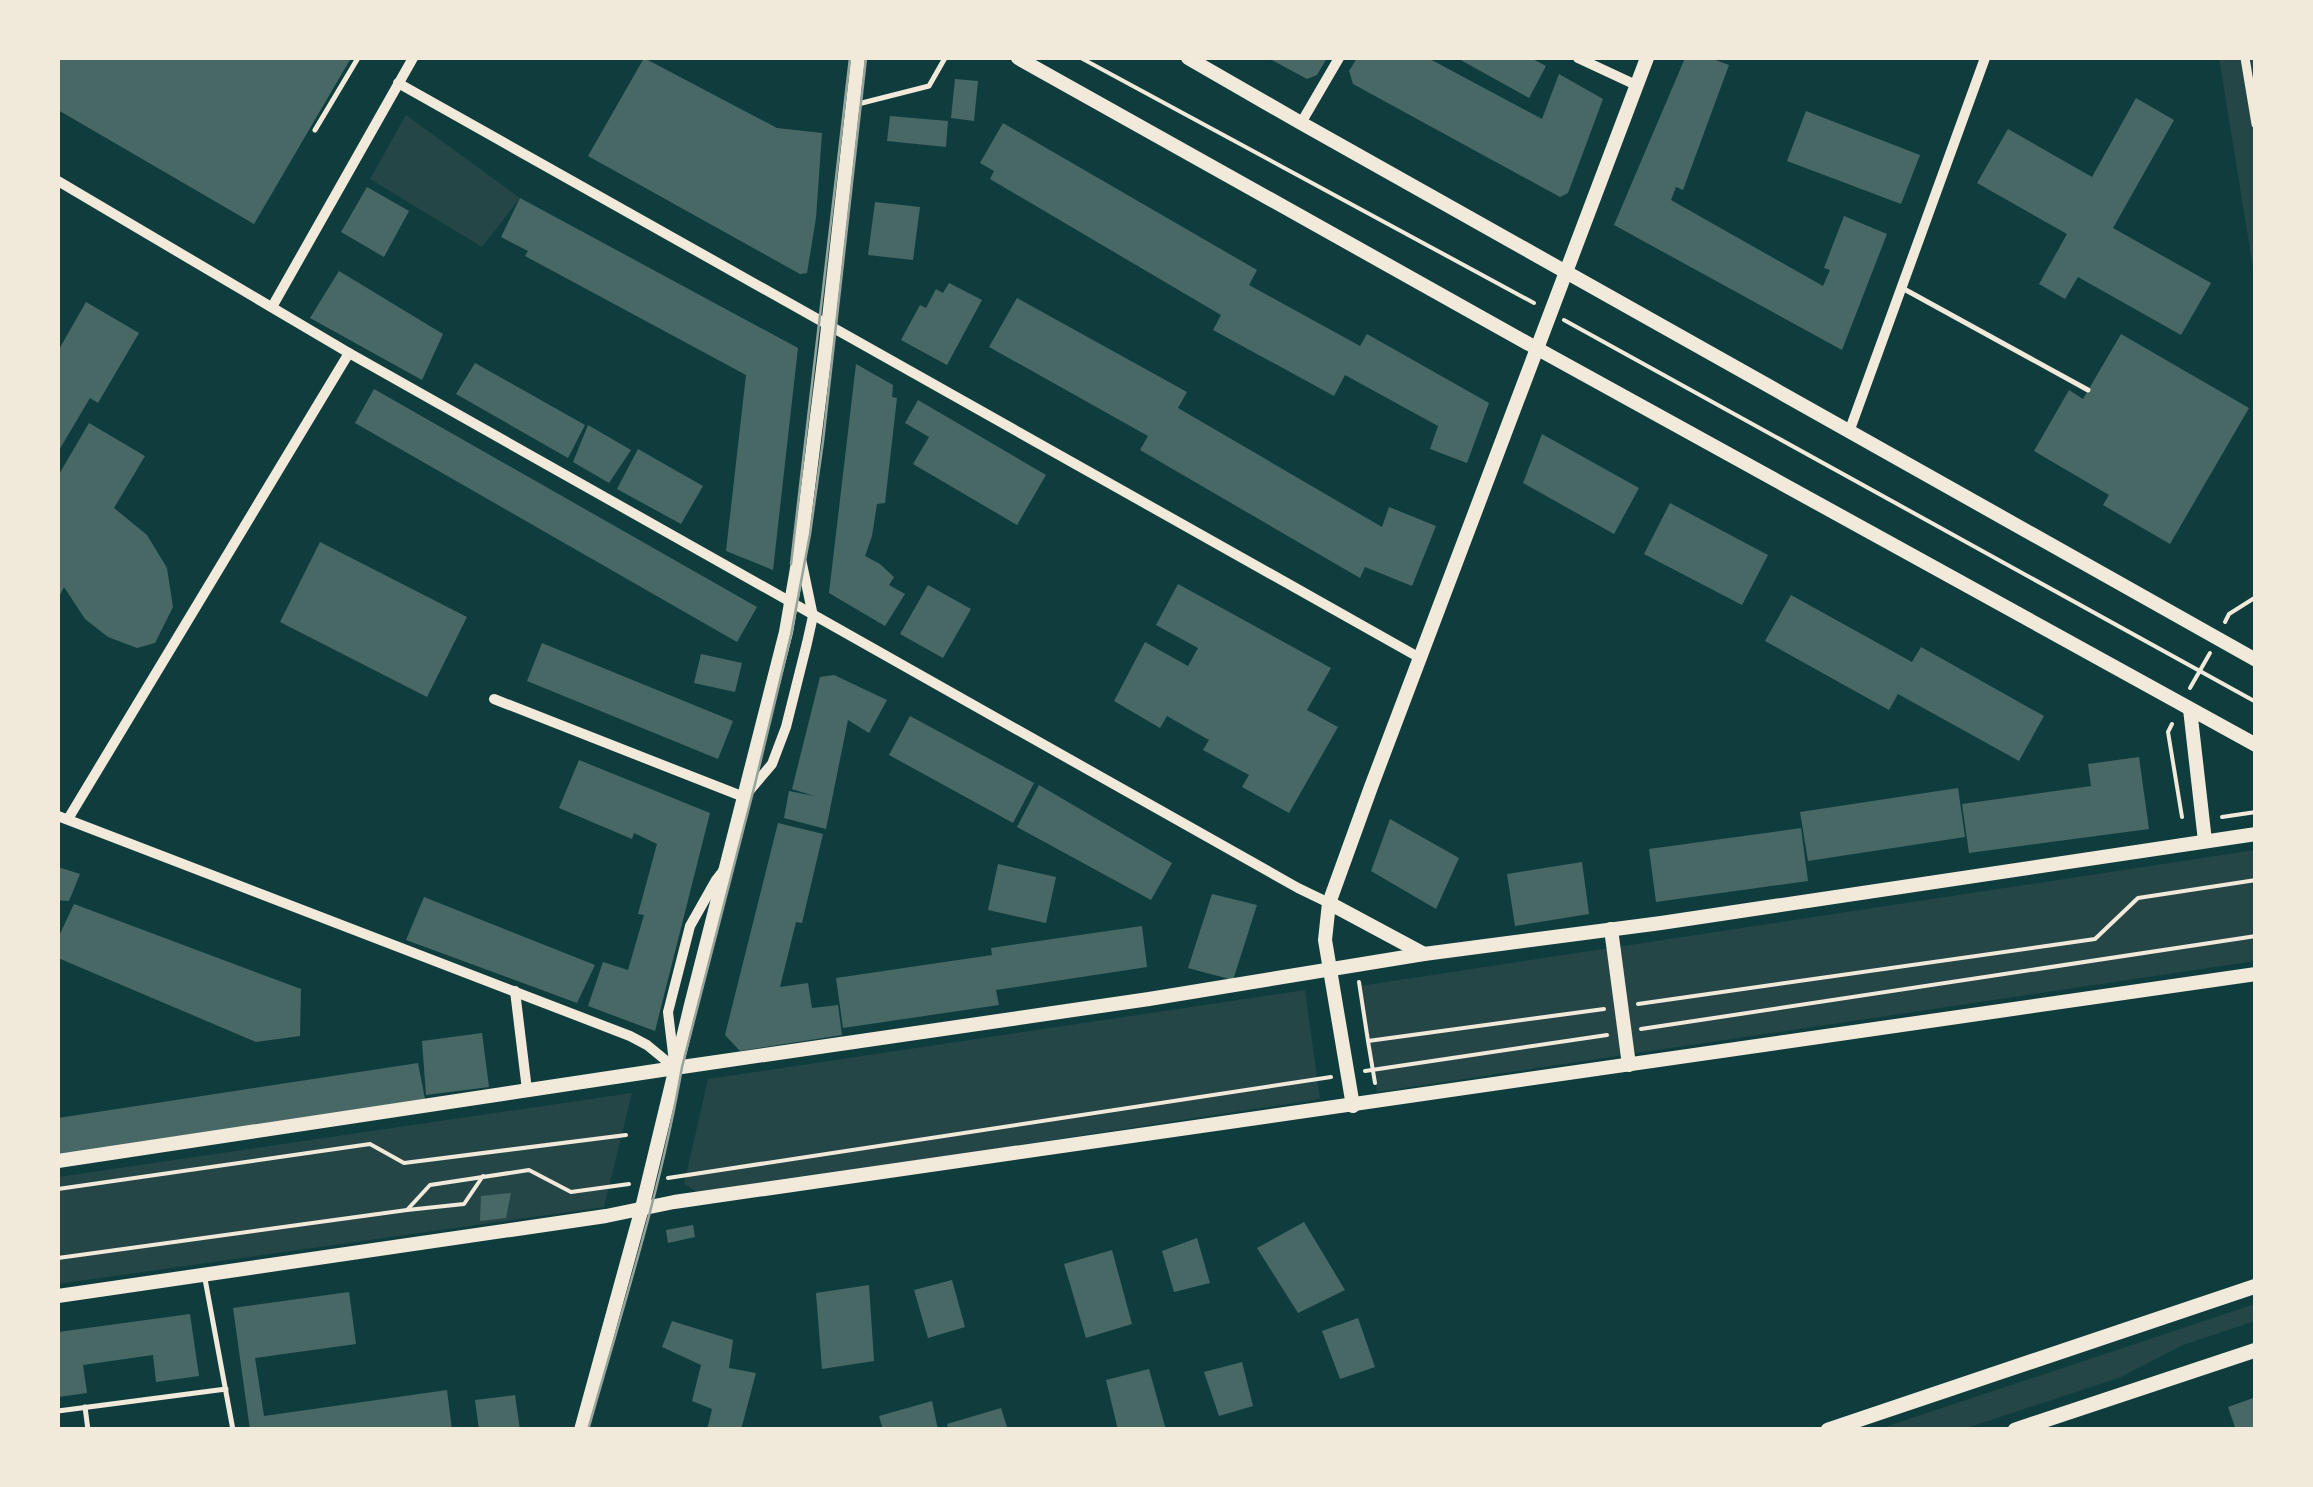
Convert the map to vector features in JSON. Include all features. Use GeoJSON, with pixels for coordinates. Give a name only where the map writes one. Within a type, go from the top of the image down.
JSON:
{"type":"FeatureCollection","features":[{"type":"Feature","properties":{"kind":"main road"},"geometry":{"type":"LineString","coordinates":[[1828,1430],[2256,1286]]}},
{"type":"Feature","properties":{"kind":"main road"},"geometry":{"type":"LineString","coordinates":[[2015,1430],[2256,1350]]}},
{"type":"Feature","properties":{"kind":"street"},"geometry":{"type":"LineString","coordinates":[[272,306],[413,58]]}},
{"type":"Feature","properties":{"kind":"street"},"geometry":{"type":"LineString","coordinates":[[581,1430],[642,1208],[782,653],[800,551],[858,58]]}},
{"type":"Feature","properties":{"kind":"street"},"geometry":{"type":"LineString","coordinates":[[1018,58],[2256,746]]}},
{"type":"Feature","properties":{"kind":"street"},"geometry":{"type":"LineString","coordinates":[[1188,58],[2256,660]]}},
{"type":"Feature","properties":{"kind":"street"},"geometry":{"type":"LineString","coordinates":[[1300,124],[1339,58]]}},
{"type":"Feature","properties":{"kind":"street"},"geometry":{"type":"LineString","coordinates":[[1578,58],[1636,85]]}},
{"type":"Feature","properties":{"kind":"street"},"geometry":{"type":"LineString","coordinates":[[1352,1106],[1326,940],[1329,903],[1647,58]]}},
{"type":"Feature","properties":{"kind":"street"},"geometry":{"type":"LineString","coordinates":[[1850,432],[1985,58]]}},
{"type":"Feature","properties":{"kind":"street"},"geometry":{"type":"LineString","coordinates":[[2245,58],[2256,124]]}},
{"type":"Feature","properties":{"kind":"street"},"geometry":{"type":"LineString","coordinates":[[398,83],[1420,658]]}},
{"type":"Feature","properties":{"kind":"street"},"geometry":{"type":"LineString","coordinates":[[58,181],[350,353],[791,604],[1298,888],[1424,954]]}},
{"type":"Feature","properties":{"kind":"street"},"geometry":{"type":"LineString","coordinates":[[350,353],[63,817],[630,1036],[675,1068]]}},
{"type":"Feature","properties":{"kind":"street"},"geometry":{"type":"LineString","coordinates":[[744,797],[772,764],[786,727],[813,616],[800,551]]}},
{"type":"Feature","properties":{"kind":"street"},"geometry":{"type":"LineString","coordinates":[[494,699],[744,797]]}},
{"type":"Feature","properties":{"kind":"street"},"geometry":{"type":"LineString","coordinates":[[2190,709],[2205,841]]}},
{"type":"Feature","properties":{"kind":"street"},"geometry":{"type":"LineString","coordinates":[[58,1161],[1149,999],[1424,954],[2256,834]]}},
{"type":"Feature","properties":{"kind":"street"},"geometry":{"type":"LineString","coordinates":[[1610,929],[1629,1065]]}},
{"type":"Feature","properties":{"kind":"street"},"geometry":{"type":"LineString","coordinates":[[58,1296],[2256,974]]}},
{"type":"Feature","properties":{"kind":"street"},"geometry":{"type":"LineString","coordinates":[[515,992],[527,1090]]}},
{"type":"Feature","properties":{"kind":"lane"},"geometry":{"type":"LineString","coordinates":[[315,130],[358,58]]}},
{"type":"Feature","properties":{"kind":"lane"},"geometry":{"type":"LineString","coordinates":[[852,106],[929,86],[945,58]]}},
{"type":"Feature","properties":{"kind":"lane"},"geometry":{"type":"LineString","coordinates":[[1902,287],[2088,390]]}},
{"type":"Feature","properties":{"kind":"lane"},"geometry":{"type":"LineString","coordinates":[[204,1276],[233,1430]]}},
{"type":"Feature","properties":{"kind":"lane"},"geometry":{"type":"LineString","coordinates":[[58,1412],[226,1388]]}},
{"type":"Feature","properties":{"kind":"lane"},"geometry":{"type":"LineString","coordinates":[[84,1407],[88,1430]]}},
{"type":"Feature","properties":{"kind":"path"},"geometry":{"type":"LineString","coordinates":[[1081,58],[2256,702]]}},
{"type":"Feature","properties":{"kind":"path"},"geometry":{"type":"LineString","coordinates":[[1368,1042],[2096,939],[2138,898],[2256,880]]}},
{"type":"Feature","properties":{"kind":"path"},"geometry":{"type":"LineString","coordinates":[[1357,966],[1379,1102]]}},
{"type":"Feature","properties":{"kind":"path"},"geometry":{"type":"LineString","coordinates":[[58,1189],[370,1144],[404,1163],[626,1135]]}},
{"type":"Feature","properties":{"kind":"path"},"geometry":{"type":"LineString","coordinates":[[58,1258],[464,1204],[483,1176],[430,1184],[407,1210]]}},
{"type":"Feature","properties":{"kind":"shaded area"},"geometry":{"type":"Polygon","coordinates":[[[2219,58],[2255,58],[2255,280],[2219,58]]]}},
{"type":"Feature","properties":{"kind":"shaded area"},"geometry":{"type":"Polygon","coordinates":[[[406,115],[520,198],[482,247],[370,179],[406,115]]]}},
{"type":"Feature","properties":{"kind":"shaded area"},"geometry":{"type":"Polygon","coordinates":[[[2255,850],[2255,961],[1377,1092],[1360,986],[2255,850]]]}},
{"type":"Feature","properties":{"kind":"shaded area"},"geometry":{"type":"Polygon","coordinates":[[[1305,990],[1320,1099],[707,1193],[684,1184],[708,1079],[1305,990]]]}},
{"type":"Feature","properties":{"kind":"shaded area"},"geometry":{"type":"Polygon","coordinates":[[[632,1093],[604,1207],[58,1284],[58,1177],[632,1093]]]}},
{"type":"Feature","properties":{"kind":"shaded area"},"geometry":{"type":"Polygon","coordinates":[[[2255,1304],[2255,1321],[2183,1345],[2121,1377],[1964,1429],[1879,1429],[2255,1304]]]}},
{"type":"Feature","properties":{"kind":"building"},"geometry":{"type":"Polygon","coordinates":[[[58,58],[351,58],[254,224],[58,110],[58,58]]]}},
{"type":"Feature","properties":{"kind":"building"},"geometry":{"type":"Polygon","coordinates":[[[644,58],[777,128],[822,133],[816,218],[807,273],[800,274],[588,156],[644,58]]]}},
{"type":"Feature","properties":{"kind":"building"},"geometry":{"type":"Polygon","coordinates":[[[1268,58],[1327,58],[1317,75],[1307,79],[1268,58]]]}},
{"type":"Feature","properties":{"kind":"building"},"geometry":{"type":"Polygon","coordinates":[[[1357,58],[1428,58],[1542,119],[1559,74],[1603,99],[1568,193],[1560,197],[1353,84],[1349,71],[1357,58]]]}},
{"type":"Feature","properties":{"kind":"building"},"geometry":{"type":"Polygon","coordinates":[[[1457,58],[1531,58],[1546,66],[1529,98],[1457,58]]]}},
{"type":"Feature","properties":{"kind":"building"},"geometry":{"type":"Polygon","coordinates":[[[1685,58],[1710,58],[1729,65],[1683,190],[1676,187],[1671,200],[1823,286],[1830,270],[1824,268],[1844,216],[1887,234],[1842,350],[1614,225],[1685,58]]]}},
{"type":"Feature","properties":{"kind":"building"},"geometry":{"type":"Polygon","coordinates":[[[955,79],[978,81],[974,121],[951,118],[955,79]]]}},
{"type":"Feature","properties":{"kind":"building"},"geometry":{"type":"Polygon","coordinates":[[[2136,98],[2174,120],[2113,228],[2211,283],[2181,335],[2078,277],[2065,299],[2039,284],[2067,234],[1977,183],[2008,129],[2092,177],[2136,98]]]}},
{"type":"Feature","properties":{"kind":"building"},"geometry":{"type":"Polygon","coordinates":[[[1806,111],[1920,155],[1901,204],[1787,161],[1806,111]]]}},
{"type":"Feature","properties":{"kind":"building"},"geometry":{"type":"Polygon","coordinates":[[[890,116],[948,121],[946,147],[887,141],[890,116]]]}},
{"type":"Feature","properties":{"kind":"building"},"geometry":{"type":"Polygon","coordinates":[[[1003,123],[1257,270],[1249,285],[1360,346],[1367,334],[1489,403],[1467,463],[1430,449],[1438,426],[1345,375],[1334,396],[1213,330],[1221,315],[990,179],[994,171],[980,163],[1003,123]]]}},
{"type":"Feature","properties":{"kind":"building"},"geometry":{"type":"Polygon","coordinates":[[[367,187],[409,211],[384,257],[341,232],[367,187]]]}},
{"type":"Feature","properties":{"kind":"building"},"geometry":{"type":"Polygon","coordinates":[[[520,198],[798,348],[773,570],[726,551],[746,375],[525,256],[528,251],[501,237],[520,198]]]}},
{"type":"Feature","properties":{"kind":"building"},"geometry":{"type":"Polygon","coordinates":[[[875,202],[920,207],[913,260],[868,255],[875,202]]]}},
{"type":"Feature","properties":{"kind":"building"},"geometry":{"type":"Polygon","coordinates":[[[339,271],[443,334],[422,380],[310,318],[339,271]]]}},
{"type":"Feature","properties":{"kind":"building"},"geometry":{"type":"Polygon","coordinates":[[[949,283],[982,300],[947,365],[901,340],[920,305],[926,308],[936,289],[943,293],[949,283]]]}},
{"type":"Feature","properties":{"kind":"building"},"geometry":{"type":"Polygon","coordinates":[[[1017,298],[1187,392],[1178,408],[1382,527],[1389,507],[1436,526],[1412,586],[1365,567],[1360,578],[1140,450],[1148,436],[989,347],[1017,298]]]}},
{"type":"Feature","properties":{"kind":"building"},"geometry":{"type":"Polygon","coordinates":[[[86,302],[139,333],[98,403],[90,398],[58,452],[58,351],[86,302]]]}},
{"type":"Feature","properties":{"kind":"building"},"geometry":{"type":"Polygon","coordinates":[[[2121,334],[2249,408],[2170,544],[2103,505],[2109,495],[2034,451],[2069,390],[2083,399],[2121,334]]]}},
{"type":"Feature","properties":{"kind":"building"},"geometry":{"type":"Polygon","coordinates":[[[475,363],[585,425],[568,458],[456,394],[475,363]]]}},
{"type":"Feature","properties":{"kind":"building"},"geometry":{"type":"Polygon","coordinates":[[[856,364],[893,385],[892,397],[897,398],[885,503],[877,504],[865,556],[894,577],[889,585],[905,594],[885,626],[829,593],[856,364]]]}},
{"type":"Feature","properties":{"kind":"building"},"geometry":{"type":"Polygon","coordinates":[[[374,389],[757,607],[737,642],[355,423],[374,389]]]}},
{"type":"Feature","properties":{"kind":"building"},"geometry":{"type":"Polygon","coordinates":[[[918,400],[1046,475],[1017,525],[913,464],[929,437],[905,423],[918,400]]]}},
{"type":"Feature","properties":{"kind":"building"},"geometry":{"type":"Polygon","coordinates":[[[89,423],[145,456],[114,508],[147,535],[167,568],[173,607],[155,643],[137,648],[108,637],[85,619],[64,587],[58,599],[58,476],[89,423]]]}},
{"type":"Feature","properties":{"kind":"building"},"geometry":{"type":"Polygon","coordinates":[[[588,425],[631,450],[609,483],[573,462],[588,425]]]}},
{"type":"Feature","properties":{"kind":"building"},"geometry":{"type":"Polygon","coordinates":[[[1542,434],[1639,488],[1614,534],[1523,483],[1542,434]]]}},
{"type":"Feature","properties":{"kind":"building"},"geometry":{"type":"Polygon","coordinates":[[[638,449],[703,486],[681,524],[617,489],[638,449]]]}},
{"type":"Feature","properties":{"kind":"building"},"geometry":{"type":"Polygon","coordinates":[[[1670,503],[1768,555],[1742,605],[1644,554],[1670,503]]]}},
{"type":"Feature","properties":{"kind":"building"},"geometry":{"type":"Polygon","coordinates":[[[320,542],[467,617],[427,697],[280,622],[320,542]]]}},
{"type":"Feature","properties":{"kind":"building"},"geometry":{"type":"Polygon","coordinates":[[[1178,584],[1331,668],[1307,710],[1338,727],[1289,813],[1242,787],[1249,775],[1203,750],[1209,740],[1167,716],[1160,728],[1114,701],[1145,642],[1188,666],[1198,648],[1156,625],[1178,584]]]}},
{"type":"Feature","properties":{"kind":"building"},"geometry":{"type":"Polygon","coordinates":[[[928,585],[971,609],[943,658],[900,634],[928,585]]]}},
{"type":"Feature","properties":{"kind":"building"},"geometry":{"type":"Polygon","coordinates":[[[1791,595],[1912,662],[1921,647],[2044,716],[2019,761],[1898,694],[1889,710],[1765,641],[1791,595]]]}},
{"type":"Feature","properties":{"kind":"building"},"geometry":{"type":"Polygon","coordinates":[[[542,643],[733,721],[718,759],[527,681],[542,643]]]}},
{"type":"Feature","properties":{"kind":"building"},"geometry":{"type":"Polygon","coordinates":[[[701,654],[742,663],[735,692],[694,683],[701,654]]]}},
{"type":"Feature","properties":{"kind":"building"},"geometry":{"type":"Polygon","coordinates":[[[834,675],[887,700],[869,733],[848,720],[826,829],[784,818],[789,791],[814,796],[792,789],[820,677],[834,675]]]}},
{"type":"Feature","properties":{"kind":"building"},"geometry":{"type":"Polygon","coordinates":[[[910,716],[1034,783],[1013,823],[889,755],[910,716]]]}},
{"type":"Feature","properties":{"kind":"building"},"geometry":{"type":"Polygon","coordinates":[[[2139,757],[2149,829],[1969,853],[1962,804],[2091,786],[2088,764],[2139,757]]]}},
{"type":"Feature","properties":{"kind":"building"},"geometry":{"type":"Polygon","coordinates":[[[579,760],[710,813],[655,1031],[588,1006],[603,962],[628,970],[644,915],[638,914],[657,844],[634,833],[632,839],[559,808],[579,760]]]}},
{"type":"Feature","properties":{"kind":"building"},"geometry":{"type":"Polygon","coordinates":[[[1039,785],[1172,863],[1151,900],[1017,827],[1039,785]]]}},
{"type":"Feature","properties":{"kind":"building"},"geometry":{"type":"Polygon","coordinates":[[[1958,788],[1965,837],[1808,861],[1800,812],[1958,788]]]}},
{"type":"Feature","properties":{"kind":"building"},"geometry":{"type":"Polygon","coordinates":[[[1390,819],[1459,858],[1436,909],[1371,871],[1390,819]]]}},
{"type":"Feature","properties":{"kind":"building"},"geometry":{"type":"Polygon","coordinates":[[[778,823],[823,834],[802,923],[796,922],[780,987],[808,983],[812,1008],[838,1005],[842,1035],[740,1051],[725,1035],[778,823]]]}},
{"type":"Feature","properties":{"kind":"building"},"geometry":{"type":"Polygon","coordinates":[[[1801,828],[1808,881],[1656,902],[1649,849],[1801,828]]]}},
{"type":"Feature","properties":{"kind":"building"},"geometry":{"type":"Polygon","coordinates":[[[1582,862],[1589,914],[1515,926],[1507,874],[1582,862]]]}},
{"type":"Feature","properties":{"kind":"building"},"geometry":{"type":"Polygon","coordinates":[[[998,864],[1056,877],[1046,923],[988,910],[998,864]]]}},
{"type":"Feature","properties":{"kind":"building"},"geometry":{"type":"Polygon","coordinates":[[[58,867],[80,874],[69,901],[58,900],[58,867]]]}},
{"type":"Feature","properties":{"kind":"building"},"geometry":{"type":"Polygon","coordinates":[[[1212,894],[1257,905],[1233,980],[1188,968],[1212,894]]]}},
{"type":"Feature","properties":{"kind":"building"},"geometry":{"type":"Polygon","coordinates":[[[424,897],[595,965],[577,1003],[406,940],[424,897]]]}},
{"type":"Feature","properties":{"kind":"building"},"geometry":{"type":"Polygon","coordinates":[[[74,904],[301,989],[300,1036],[256,1042],[58,958],[58,938],[74,904]]]}},
{"type":"Feature","properties":{"kind":"building"},"geometry":{"type":"Polygon","coordinates":[[[1142,926],[1147,967],[996,990],[999,1005],[843,1028],[836,978],[992,955],[991,948],[1142,926]]]}},
{"type":"Feature","properties":{"kind":"building"},"geometry":{"type":"Polygon","coordinates":[[[482,1033],[489,1087],[426,1095],[422,1041],[482,1033]]]}},
{"type":"Feature","properties":{"kind":"building"},"geometry":{"type":"Polygon","coordinates":[[[418,1063],[425,1099],[58,1156],[58,1118],[418,1063]]]}},
{"type":"Feature","properties":{"kind":"building"},"geometry":{"type":"Polygon","coordinates":[[[511,1193],[506,1218],[480,1221],[481,1196],[511,1193]]]}},
{"type":"Feature","properties":{"kind":"building"},"geometry":{"type":"Polygon","coordinates":[[[1304,1222],[1345,1290],[1298,1313],[1257,1248],[1304,1222]]]}},
{"type":"Feature","properties":{"kind":"building"},"geometry":{"type":"Polygon","coordinates":[[[693,1225],[695,1237],[668,1243],[666,1230],[693,1225]]]}},
{"type":"Feature","properties":{"kind":"building"},"geometry":{"type":"Polygon","coordinates":[[[1197,1238],[1210,1283],[1174,1292],[1162,1251],[1197,1238]]]}},
{"type":"Feature","properties":{"kind":"building"},"geometry":{"type":"Polygon","coordinates":[[[1112,1250],[1132,1324],[1086,1338],[1064,1264],[1112,1250]]]}},
{"type":"Feature","properties":{"kind":"building"},"geometry":{"type":"Polygon","coordinates":[[[952,1280],[965,1327],[928,1338],[914,1290],[952,1280]]]}},
{"type":"Feature","properties":{"kind":"building"},"geometry":{"type":"Polygon","coordinates":[[[869,1285],[874,1361],[822,1369],[816,1293],[869,1285]]]}},
{"type":"Feature","properties":{"kind":"building"},"geometry":{"type":"Polygon","coordinates":[[[349,1292],[356,1344],[255,1358],[264,1416],[447,1390],[452,1430],[250,1430],[233,1308],[349,1292]]]}},
{"type":"Feature","properties":{"kind":"building"},"geometry":{"type":"Polygon","coordinates":[[[190,1314],[199,1376],[156,1382],[153,1355],[83,1365],[87,1393],[58,1397],[58,1332],[190,1314]]]}},
{"type":"Feature","properties":{"kind":"building"},"geometry":{"type":"Polygon","coordinates":[[[1358,1318],[1375,1367],[1340,1379],[1322,1331],[1358,1318]]]}},
{"type":"Feature","properties":{"kind":"building"},"geometry":{"type":"Polygon","coordinates":[[[672,1321],[733,1340],[729,1368],[756,1373],[741,1430],[707,1430],[712,1409],[692,1401],[701,1365],[662,1347],[672,1321]]]}},
{"type":"Feature","properties":{"kind":"building"},"geometry":{"type":"Polygon","coordinates":[[[1242,1362],[1253,1406],[1219,1416],[1204,1372],[1242,1362]]]}},
{"type":"Feature","properties":{"kind":"building"},"geometry":{"type":"Polygon","coordinates":[[[1149,1369],[1166,1430],[1118,1430],[1106,1380],[1149,1369]]]}},
{"type":"Feature","properties":{"kind":"building"},"geometry":{"type":"Polygon","coordinates":[[[515,1395],[520,1430],[479,1430],[475,1400],[515,1395]]]}},
{"type":"Feature","properties":{"kind":"building"},"geometry":{"type":"Polygon","coordinates":[[[2256,1397],[2256,1430],[2236,1430],[2228,1407],[2256,1397]]]}},
{"type":"Feature","properties":{"kind":"building"},"geometry":{"type":"Polygon","coordinates":[[[932,1401],[938,1430],[883,1430],[879,1416],[932,1401]]]}},
{"type":"Feature","properties":{"kind":"building"},"geometry":{"type":"Polygon","coordinates":[[[1001,1408],[1008,1430],[949,1430],[947,1424],[1001,1408]]]}},
{"type":"Feature","properties":{"kind":"tram line"},"geometry":{"type":"LineString","coordinates":[[791,564],[850,58]]}},
{"type":"Feature","properties":{"kind":"tram line"},"geometry":{"type":"LineString","coordinates":[[588,1430],[652,1204],[682,1067],[791,635],[823,441],[866,58]]}}]}
